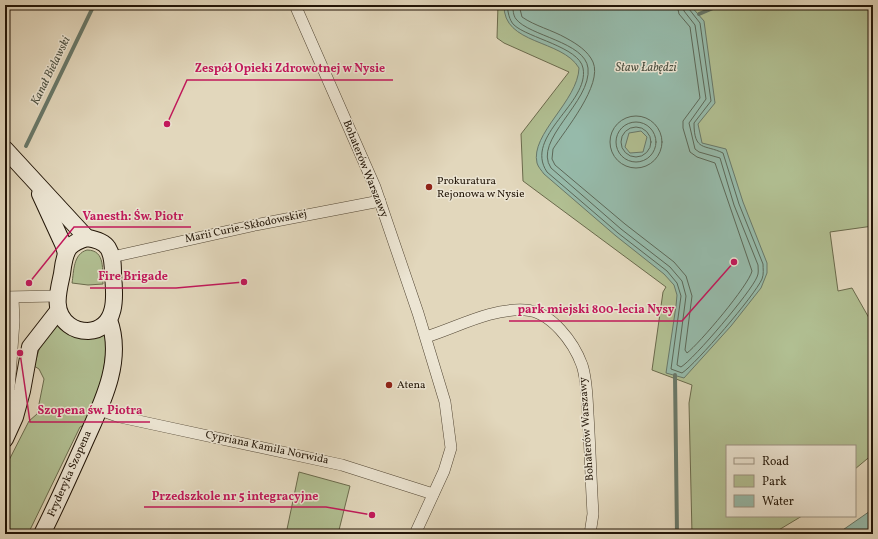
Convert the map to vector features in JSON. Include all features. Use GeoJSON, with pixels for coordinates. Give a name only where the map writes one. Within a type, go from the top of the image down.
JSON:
{"type":"FeatureCollection","features":[{"type":"Feature","properties":{"kind":"street","name":"Bohaterów Warszawy"},"geometry":{"type":"LineString","coordinates":[[295,5],[380,201],[426,337],[445,402],[451,448],[444,472],[415,534]]}},
{"type":"Feature","properties":{"kind":"street"},"geometry":{"type":"LineString","coordinates":[[5,149],[87,238],[101,242],[108,247],[112,257],[114,310],[109,320],[99,328],[89,331],[75,329],[63,320],[58,303]]}},
{"type":"Feature","properties":{"kind":"street"},"geometry":{"type":"LineString","coordinates":[[5,439],[15,417],[22,392],[30,347],[58,303],[66,253],[34,182]]}},
{"type":"Feature","properties":{"kind":"street","name":"Marii Curie-Skłodowskiej"},"geometry":{"type":"LineString","coordinates":[[112,257],[254,225],[380,201]]}},
{"type":"Feature","properties":{"kind":"street"},"geometry":{"type":"LineString","coordinates":[[66,253],[74,243],[87,238]]}},
{"type":"Feature","properties":{"kind":"street"},"geometry":{"type":"LineString","coordinates":[[5,439],[14,321],[9,297],[58,303]]}},
{"type":"Feature","properties":{"kind":"street","name":"Bohaterów Warszawy"},"geometry":{"type":"LineString","coordinates":[[426,337],[494,313],[527,310],[549,319],[564,334],[575,351],[582,366],[586,390],[593,514],[590,534]]}},
{"type":"Feature","properties":{"kind":"street","name":"Fryderyka Szopena"},"geometry":{"type":"LineString","coordinates":[[42,534],[100,410],[106,392],[112,361],[114,334],[109,320]]}},
{"type":"Feature","properties":{"kind":"street","name":"Cypriana Kamila Norwida"},"geometry":{"type":"LineString","coordinates":[[100,410],[120,417],[342,464],[433,494]]}},
{"type":"Feature","properties":{"kind":"green space"},"geometry":{"type":"Polygon","coordinates":[[[498,5],[873,5],[873,226],[830,232],[838,291],[852,288],[873,325],[873,454],[856,468],[856,445],[726,445],[726,517],[800,517],[772,534],[692,534],[689,403],[692,385],[652,370],[663,292],[666,287],[523,181],[521,134],[569,72],[504,43],[497,38],[498,5]]]}},
{"type":"Feature","properties":{"kind":"green space"},"geometry":{"type":"Polygon","coordinates":[[[87,250],[97,253],[100,257],[103,268],[103,284],[88,285],[72,283],[77,259],[82,252],[87,250]]]}},
{"type":"Feature","properties":{"kind":"green space"},"geometry":{"type":"Polygon","coordinates":[[[58,325],[86,338],[104,335],[107,336],[104,371],[88,423],[80,427],[28,534],[5,534],[5,468],[29,421],[37,414],[44,379],[39,369],[34,366],[41,343],[58,325]]]}},
{"type":"Feature","properties":{"kind":"green space"},"geometry":{"type":"Polygon","coordinates":[[[299,472],[350,486],[338,534],[286,534],[299,472]]]}},
{"type":"Feature","properties":{"kind":"water","name":"Staw Łabędzi"},"geometry":{"type":"Polygon","coordinates":[[[504,5],[690,5],[704,21],[715,103],[698,124],[702,143],[726,149],[743,202],[767,263],[767,273],[761,288],[731,326],[684,378],[666,373],[677,295],[674,285],[664,274],[616,236],[544,174],[537,163],[537,152],[540,141],[571,93],[577,80],[579,68],[571,59],[560,52],[523,35],[513,28],[506,18],[504,5]],[[641,131],[629,133],[625,147],[630,153],[643,152],[647,137],[641,131]]]}},
{"type":"Feature","properties":{"kind":"water"},"geometry":{"type":"Polygon","coordinates":[[[873,509],[873,530],[868,534],[837,534],[873,509]]]}},
{"type":"Feature","properties":{"kind":"waterway","name":"Kanał Bielawski"},"geometry":{"type":"LineString","coordinates":[[26,146],[94,5]]}},
{"type":"Feature","properties":{"kind":"waterway"},"geometry":{"type":"LineString","coordinates":[[699,14],[720,5]]}},
{"type":"Feature","properties":{"kind":"waterway"},"geometry":{"type":"LineString","coordinates":[[675,375],[677,534]]}},
{"type":"Feature","properties":{"kind":"place","name":"Zespół Opieki Zdrowotnej w Nysie"},"geometry":{"type":"Point","coordinates":[167,124]}},
{"type":"Feature","properties":{"kind":"place","name":"Prokuratura Rejonowa w Nysie"},"geometry":{"type":"Point","coordinates":[429,187]}},
{"type":"Feature","properties":{"kind":"place","name":"park miejski 800-lecia Nysy"},"geometry":{"type":"Point","coordinates":[734,262]}},
{"type":"Feature","properties":{"kind":"place","name":"Fire Brigade"},"geometry":{"type":"Point","coordinates":[244,282]}},
{"type":"Feature","properties":{"kind":"place","name":"Vanesth: Św. Piotr"},"geometry":{"type":"Point","coordinates":[29,283]}},
{"type":"Feature","properties":{"kind":"place","name":"Szopena św. Piotra"},"geometry":{"type":"Point","coordinates":[20,353]}},
{"type":"Feature","properties":{"kind":"place","name":"Atena"},"geometry":{"type":"Point","coordinates":[389,385]}},
{"type":"Feature","properties":{"kind":"place","name":"Przedszkole nr 5 integracyjne"},"geometry":{"type":"Point","coordinates":[372,515]}}]}
